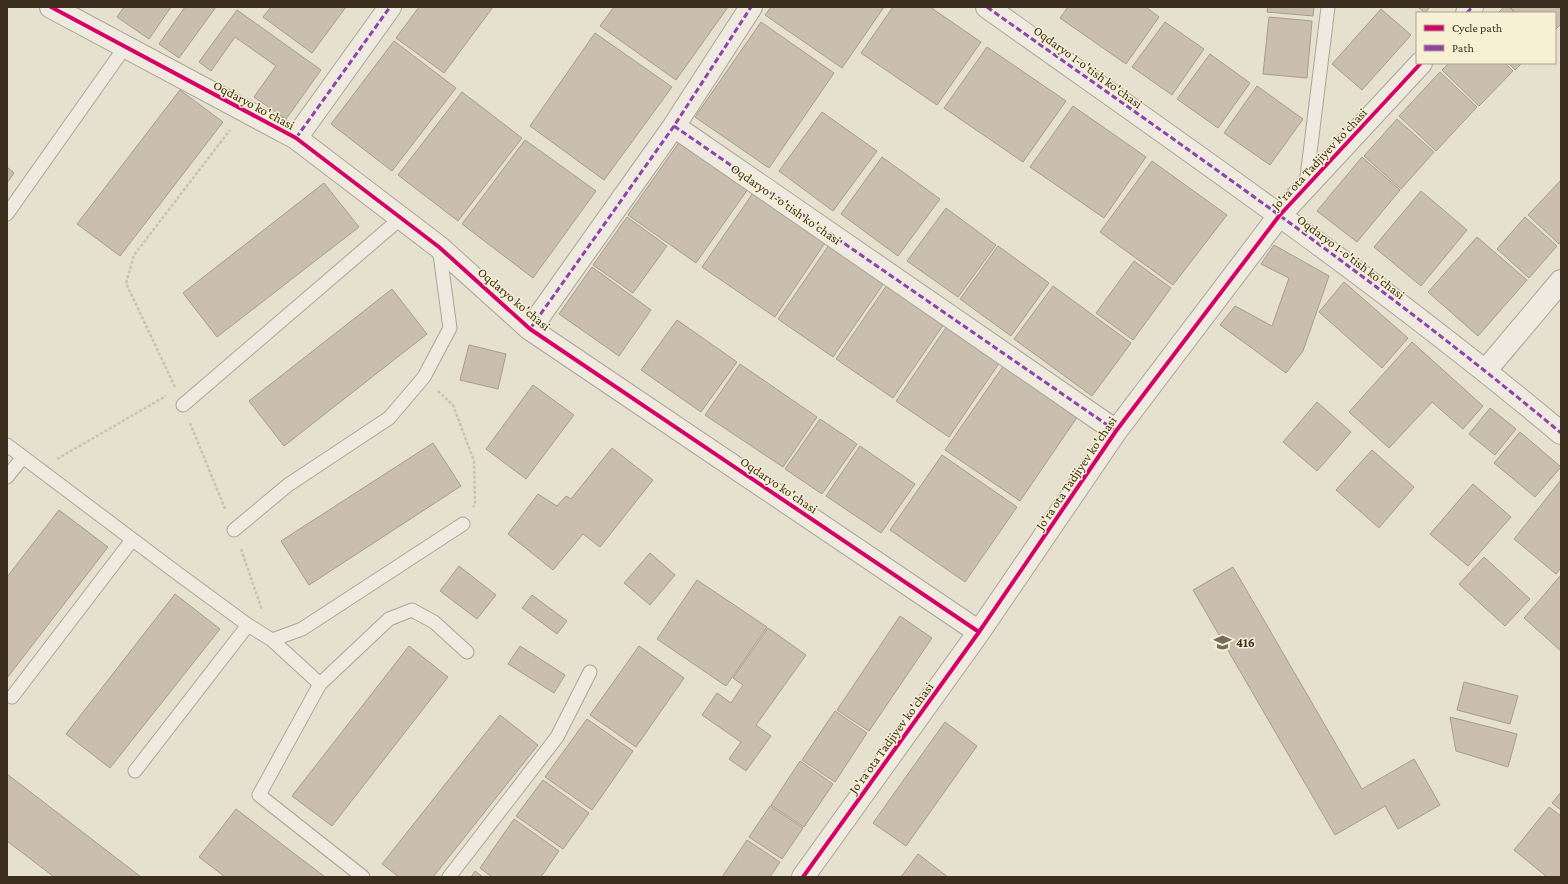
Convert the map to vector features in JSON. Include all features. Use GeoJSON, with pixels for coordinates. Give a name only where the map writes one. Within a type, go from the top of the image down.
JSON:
{"type":"FeatureCollection","features":[{"type":"Feature","properties":{"kind":"street","name":"Oqdaryo ko'chasi"},"geometry":{"type":"LineString","coordinates":[[51,7],[296,138],[439,247],[530,328],[979,632]]}},
{"type":"Feature","properties":{"kind":"street"},"geometry":{"type":"LineString","coordinates":[[296,138],[390,7]]}},
{"type":"Feature","properties":{"kind":"street"},"geometry":{"type":"LineString","coordinates":[[530,328],[674,126],[751,7]]}},
{"type":"Feature","properties":{"kind":"street","name":"Oqdaryo 1-o'tish ko'chasi"},"geometry":{"type":"LineString","coordinates":[[987,7],[1279,216],[1486,370],[1561,433]]}},
{"type":"Feature","properties":{"kind":"street","name":"Jo'ra ota Tadjiyev ko'chasi"},"geometry":{"type":"LineString","coordinates":[[803,877],[979,632],[1116,431],[1279,216],[1419,64]]}},
{"type":"Feature","properties":{"kind":"street","name":"Oqdaryo 1-o'tish ko'chasi"},"geometry":{"type":"LineString","coordinates":[[674,126],[1116,431]]}},
{"type":"Feature","properties":{"kind":"street"},"geometry":{"type":"LineString","coordinates":[[1486,370],[1561,281]]}},
{"type":"Feature","properties":{"kind":"lane"},"geometry":{"type":"LineString","coordinates":[[1306,186],[1328,7]]}},
{"type":"Feature","properties":{"kind":"lane"},"geometry":{"type":"LineString","coordinates":[[7,214],[125,47]]}},
{"type":"Feature","properties":{"kind":"lane"},"geometry":{"type":"LineString","coordinates":[[183,405],[401,218]]}},
{"type":"Feature","properties":{"kind":"lane"},"geometry":{"type":"LineString","coordinates":[[234,530],[288,485],[390,418],[424,377],[450,328],[439,247]]}},
{"type":"Feature","properties":{"kind":"lane"},"geometry":{"type":"LineString","coordinates":[[7,445],[132,540],[248,625],[272,640],[320,684]]}},
{"type":"Feature","properties":{"kind":"lane"},"geometry":{"type":"LineString","coordinates":[[7,477],[23,457]]}},
{"type":"Feature","properties":{"kind":"lane"},"geometry":{"type":"LineString","coordinates":[[272,640],[302,629],[463,524]]}},
{"type":"Feature","properties":{"kind":"lane"},"geometry":{"type":"LineString","coordinates":[[12,697],[132,540]]}},
{"type":"Feature","properties":{"kind":"lane"},"geometry":{"type":"LineString","coordinates":[[363,877],[259,795],[320,684],[389,619],[412,610],[434,622],[467,652]]}},
{"type":"Feature","properties":{"kind":"lane"},"geometry":{"type":"LineString","coordinates":[[135,771],[248,625]]}},
{"type":"Feature","properties":{"kind":"lane"},"geometry":{"type":"LineString","coordinates":[[449,877],[556,737],[590,672]]}},
{"type":"Feature","properties":{"kind":"path"},"geometry":{"type":"LineString","coordinates":[[424,377],[453,405],[474,461],[475,504],[463,524]]}},
{"type":"Feature","properties":{"kind":"path"},"geometry":{"type":"LineString","coordinates":[[38,470],[170,394]]}},
{"type":"Feature","properties":{"kind":"building"},"geometry":{"type":"Polygon","coordinates":[[[124,7],[171,7],[149,39],[117,17],[124,7]]]}},
{"type":"Feature","properties":{"kind":"building"},"geometry":{"type":"Polygon","coordinates":[[[185,7],[216,7],[179,58],[159,44],[185,7]]]}},
{"type":"Feature","properties":{"kind":"building"},"geometry":{"type":"Polygon","coordinates":[[[271,7],[346,7],[312,53],[263,17],[271,7]]]}},
{"type":"Feature","properties":{"kind":"building"},"geometry":{"type":"Polygon","coordinates":[[[419,7],[493,7],[444,73],[396,38],[419,7]]]}},
{"type":"Feature","properties":{"kind":"building"},"geometry":{"type":"Polygon","coordinates":[[[614,7],[728,7],[676,80],[600,26],[614,7]]]}},
{"type":"Feature","properties":{"kind":"building"},"geometry":{"type":"Polygon","coordinates":[[[771,7],[884,7],[842,68],[765,15],[771,7]]]}},
{"type":"Feature","properties":{"kind":"building"},"geometry":{"type":"Polygon","coordinates":[[[893,7],[930,7],[981,42],[937,105],[861,53],[893,7]]]}},
{"type":"Feature","properties":{"kind":"building"},"geometry":{"type":"Polygon","coordinates":[[[1068,7],[1146,7],[1159,17],[1126,64],[1060,18],[1068,7]]]}},
{"type":"Feature","properties":{"kind":"building"},"geometry":{"type":"Polygon","coordinates":[[[1268,7],[1314,7],[1313,16],[1267,12],[1268,7]]]}},
{"type":"Feature","properties":{"kind":"building"},"geometry":{"type":"Polygon","coordinates":[[[1418,7],[1430,7],[1426,12],[1418,7]]]}},
{"type":"Feature","properties":{"kind":"building"},"geometry":{"type":"Polygon","coordinates":[[[1504,7],[1509,7],[1514,12],[1499,12],[1504,7]]]}},
{"type":"Feature","properties":{"kind":"building"},"geometry":{"type":"Polygon","coordinates":[[[1510,7],[1561,7],[1561,24],[1556,29],[1556,12],[1515,12],[1510,7]]]}},
{"type":"Feature","properties":{"kind":"building"},"geometry":{"type":"Polygon","coordinates":[[[1381,9],[1411,35],[1362,90],[1332,64],[1381,9]]]}},
{"type":"Feature","properties":{"kind":"building"},"geometry":{"type":"Polygon","coordinates":[[[237,10],[321,70],[286,119],[254,97],[276,66],[235,37],[211,71],[199,62],[237,10]]]}},
{"type":"Feature","properties":{"kind":"building"},"geometry":{"type":"Polygon","coordinates":[[[1269,17],[1312,21],[1307,78],[1263,74],[1269,17]]]}},
{"type":"Feature","properties":{"kind":"building"},"geometry":{"type":"Polygon","coordinates":[[[761,22],[834,73],[769,168],[695,117],[761,22]]]}},
{"type":"Feature","properties":{"kind":"building"},"geometry":{"type":"Polygon","coordinates":[[[1165,22],[1204,49],[1172,95],[1132,67],[1165,22]]]}},
{"type":"Feature","properties":{"kind":"building"},"geometry":{"type":"Polygon","coordinates":[[[595,33],[672,87],[604,180],[530,126],[595,33]]]}},
{"type":"Feature","properties":{"kind":"building"},"geometry":{"type":"Polygon","coordinates":[[[394,41],[456,88],[392,171],[331,124],[394,41]]]}},
{"type":"Feature","properties":{"kind":"building"},"geometry":{"type":"Polygon","coordinates":[[[987,47],[1066,101],[1023,162],[944,108],[987,47]]]}},
{"type":"Feature","properties":{"kind":"building"},"geometry":{"type":"Polygon","coordinates":[[[1210,54],[1250,83],[1218,128],[1177,99],[1210,54]]]}},
{"type":"Feature","properties":{"kind":"building"},"geometry":{"type":"Polygon","coordinates":[[[1448,64],[1506,64],[1513,71],[1479,106],[1442,70],[1448,64]]]}},
{"type":"Feature","properties":{"kind":"building"},"geometry":{"type":"Polygon","coordinates":[[[1509,64],[1521,64],[1515,70],[1509,64]]]}},
{"type":"Feature","properties":{"kind":"building"},"geometry":{"type":"Polygon","coordinates":[[[1440,72],[1477,107],[1436,151],[1399,116],[1440,72]]]}},
{"type":"Feature","properties":{"kind":"building"},"geometry":{"type":"Polygon","coordinates":[[[1257,86],[1303,119],[1270,165],[1224,133],[1257,86]]]}},
{"type":"Feature","properties":{"kind":"building"},"geometry":{"type":"Polygon","coordinates":[[[180,90],[223,122],[120,256],[77,224],[180,90]]]}},
{"type":"Feature","properties":{"kind":"building"},"geometry":{"type":"Polygon","coordinates":[[[462,92],[522,138],[458,221],[398,175],[462,92]]]}},
{"type":"Feature","properties":{"kind":"building"},"geometry":{"type":"Polygon","coordinates":[[[1073,106],[1146,157],[1104,218],[1030,167],[1073,106]]]}},
{"type":"Feature","properties":{"kind":"building"},"geometry":{"type":"Polygon","coordinates":[[[822,112],[877,151],[833,211],[779,171],[822,112]]]}},
{"type":"Feature","properties":{"kind":"building"},"geometry":{"type":"Polygon","coordinates":[[[1397,119],[1434,152],[1401,189],[1364,156],[1397,119]]]}},
{"type":"Feature","properties":{"kind":"building"},"geometry":{"type":"Polygon","coordinates":[[[525,140],[596,191],[533,278],[462,224],[525,140]]]}},
{"type":"Feature","properties":{"kind":"building"},"geometry":{"type":"Polygon","coordinates":[[[680,141],[748,189],[696,263],[628,215],[680,141]]]}},
{"type":"Feature","properties":{"kind":"building"},"geometry":{"type":"Polygon","coordinates":[[[882,157],[940,199],[898,256],[841,214],[882,157]]]}},
{"type":"Feature","properties":{"kind":"building"},"geometry":{"type":"Polygon","coordinates":[[[1362,157],[1400,190],[1357,242],[1317,211],[1362,157]]]}},
{"type":"Feature","properties":{"kind":"building"},"geometry":{"type":"Polygon","coordinates":[[[1152,161],[1227,215],[1173,285],[1100,232],[1152,161]]]}},
{"type":"Feature","properties":{"kind":"building"},"geometry":{"type":"Polygon","coordinates":[[[7,167],[14,173],[7,183],[7,167]]]}},
{"type":"Feature","properties":{"kind":"building"},"geometry":{"type":"Polygon","coordinates":[[[1561,180],[1561,242],[1559,244],[1528,215],[1561,180]]]}},
{"type":"Feature","properties":{"kind":"building"},"geometry":{"type":"Polygon","coordinates":[[[324,183],[359,227],[217,337],[183,293],[324,183]]]}},
{"type":"Feature","properties":{"kind":"building"},"geometry":{"type":"Polygon","coordinates":[[[1421,191],[1467,230],[1421,286],[1374,247],[1421,191]]]}},
{"type":"Feature","properties":{"kind":"building"},"geometry":{"type":"Polygon","coordinates":[[[753,193],[825,243],[775,317],[702,267],[753,193]]]}},
{"type":"Feature","properties":{"kind":"building"},"geometry":{"type":"Polygon","coordinates":[[[946,208],[996,245],[958,297],[907,261],[946,208]]]}},
{"type":"Feature","properties":{"kind":"building"},"geometry":{"type":"Polygon","coordinates":[[[627,217],[667,246],[633,293],[593,265],[627,217]]]}},
{"type":"Feature","properties":{"kind":"building"},"geometry":{"type":"Polygon","coordinates":[[[1525,217],[1557,246],[1529,278],[1497,249],[1525,217]]]}},
{"type":"Feature","properties":{"kind":"building"},"geometry":{"type":"Polygon","coordinates":[[[1477,237],[1527,280],[1478,336],[1428,292],[1477,237]]]}},
{"type":"Feature","properties":{"kind":"building"},"geometry":{"type":"Polygon","coordinates":[[[829,245],[884,283],[833,357],[778,319],[829,245]]]}},
{"type":"Feature","properties":{"kind":"building"},"geometry":{"type":"Polygon","coordinates":[[[1274,245],[1329,276],[1303,351],[1286,373],[1220,325],[1235,306],[1272,326],[1289,278],[1261,264],[1274,245]]]}},
{"type":"Feature","properties":{"kind":"building"},"geometry":{"type":"Polygon","coordinates":[[[998,246],[1049,283],[1011,336],[960,299],[998,246]]]}},
{"type":"Feature","properties":{"kind":"building"},"geometry":{"type":"Polygon","coordinates":[[[1134,261],[1171,288],[1133,340],[1096,313],[1134,261]]]}},
{"type":"Feature","properties":{"kind":"building"},"geometry":{"type":"Polygon","coordinates":[[[592,267],[651,310],[619,356],[559,314],[592,267]]]}},
{"type":"Feature","properties":{"kind":"building"},"geometry":{"type":"Polygon","coordinates":[[[1344,282],[1408,338],[1382,368],[1319,312],[1344,282]]]}},
{"type":"Feature","properties":{"kind":"building"},"geometry":{"type":"Polygon","coordinates":[[[887,285],[944,324],[893,398],[836,359],[887,285]]]}},
{"type":"Feature","properties":{"kind":"building"},"geometry":{"type":"Polygon","coordinates":[[[1053,286],[1131,343],[1092,396],[1014,339],[1053,286]]]}},
{"type":"Feature","properties":{"kind":"building"},"geometry":{"type":"Polygon","coordinates":[[[392,289],[427,334],[284,446],[249,401],[392,289]]]}},
{"type":"Feature","properties":{"kind":"building"},"geometry":{"type":"Polygon","coordinates":[[[677,320],[737,362],[701,412],[641,370],[677,320]]]}},
{"type":"Feature","properties":{"kind":"building"},"geometry":{"type":"Polygon","coordinates":[[[947,326],[1000,362],[949,437],[896,401],[947,326]]]}},
{"type":"Feature","properties":{"kind":"building"},"geometry":{"type":"Polygon","coordinates":[[[1412,342],[1483,406],[1463,429],[1432,402],[1389,448],[1349,412],[1412,342]]]}},
{"type":"Feature","properties":{"kind":"building"},"geometry":{"type":"Polygon","coordinates":[[[469,345],[506,354],[498,389],[460,380],[469,345]]]}},
{"type":"Feature","properties":{"kind":"building"},"geometry":{"type":"Polygon","coordinates":[[[740,364],[817,417],[783,467],[705,415],[740,364]]]}},
{"type":"Feature","properties":{"kind":"building"},"geometry":{"type":"Polygon","coordinates":[[[1004,365],[1078,416],[1020,501],[945,450],[1004,365]]]}},
{"type":"Feature","properties":{"kind":"building"},"geometry":{"type":"Polygon","coordinates":[[[533,385],[574,415],[526,479],[486,449],[533,385]]]}},
{"type":"Feature","properties":{"kind":"building"},"geometry":{"type":"Polygon","coordinates":[[[1317,402],[1351,432],[1317,471],[1283,442],[1317,402]]]}},
{"type":"Feature","properties":{"kind":"building"},"geometry":{"type":"Polygon","coordinates":[[[1490,408],[1516,429],[1495,455],[1469,434],[1490,408]]]}},
{"type":"Feature","properties":{"kind":"building"},"geometry":{"type":"Polygon","coordinates":[[[820,419],[857,444],[822,494],[785,469],[820,419]]]}},
{"type":"Feature","properties":{"kind":"building"},"geometry":{"type":"Polygon","coordinates":[[[1520,432],[1561,467],[1535,497],[1494,463],[1520,432]]]}},
{"type":"Feature","properties":{"kind":"building"},"geometry":{"type":"Polygon","coordinates":[[[433,443],[461,486],[309,585],[281,541],[433,443]]]}},
{"type":"Feature","properties":{"kind":"building"},"geometry":{"type":"Polygon","coordinates":[[[860,446],[915,484],[881,533],[826,496],[860,446]]]}},
{"type":"Feature","properties":{"kind":"building"},"geometry":{"type":"Polygon","coordinates":[[[612,448],[653,480],[600,547],[583,534],[553,570],[508,534],[538,494],[557,506],[566,496],[571,499],[612,448]]]}},
{"type":"Feature","properties":{"kind":"building"},"geometry":{"type":"Polygon","coordinates":[[[1372,450],[1414,487],[1379,528],[1336,490],[1372,450]]]}},
{"type":"Feature","properties":{"kind":"building"},"geometry":{"type":"Polygon","coordinates":[[[942,455],[1017,507],[965,582],[890,530],[942,455]]]}},
{"type":"Feature","properties":{"kind":"building"},"geometry":{"type":"Polygon","coordinates":[[[1561,480],[1561,568],[1556,574],[1514,539],[1561,480]]]}},
{"type":"Feature","properties":{"kind":"building"},"geometry":{"type":"Polygon","coordinates":[[[1473,484],[1511,517],[1468,566],[1430,534],[1473,484]]]}},
{"type":"Feature","properties":{"kind":"building"},"geometry":{"type":"Polygon","coordinates":[[[59,510],[108,547],[7,678],[7,577],[59,510]]]}},
{"type":"Feature","properties":{"kind":"building"},"geometry":{"type":"Polygon","coordinates":[[[650,553],[675,575],[650,605],[624,583],[650,553]]]}},
{"type":"Feature","properties":{"kind":"building"},"geometry":{"type":"Polygon","coordinates":[[[1484,557],[1530,599],[1505,626],[1459,584],[1484,557]]]}},
{"type":"Feature","properties":{"kind":"building"},"geometry":{"type":"Polygon","coordinates":[[[459,566],[496,595],[477,619],[440,591],[459,566]]]}},
{"type":"Feature","properties":{"kind":"building"},"geometry":{"type":"Polygon","coordinates":[[[1233,567],[1362,789],[1414,759],[1440,805],[1398,829],[1385,806],[1335,835],[1193,590],[1233,567]]]}},
{"type":"Feature","properties":{"kind":"building"},"geometry":{"type":"Polygon","coordinates":[[[1561,575],[1561,651],[1524,618],[1561,575]]]}},
{"type":"Feature","properties":{"kind":"building"},"geometry":{"type":"Polygon","coordinates":[[[697,580],[767,627],[726,686],[657,639],[697,580]]]}},
{"type":"Feature","properties":{"kind":"building"},"geometry":{"type":"Polygon","coordinates":[[[175,594],[220,629],[110,768],[66,734],[175,594]]]}},
{"type":"Feature","properties":{"kind":"building"},"geometry":{"type":"Polygon","coordinates":[[[532,595],[567,621],[557,634],[522,608],[532,595]]]}},
{"type":"Feature","properties":{"kind":"building"},"geometry":{"type":"Polygon","coordinates":[[[900,616],[932,638],[869,731],[837,710],[900,616]]]}},
{"type":"Feature","properties":{"kind":"building"},"geometry":{"type":"Polygon","coordinates":[[[768,628],[806,655],[756,725],[771,736],[746,771],[729,759],[741,742],[702,715],[717,693],[731,703],[743,685],[733,678],[768,628]]]}},
{"type":"Feature","properties":{"kind":"building"},"geometry":{"type":"Polygon","coordinates":[[[409,646],[448,677],[332,826],[292,796],[409,646]]]}},
{"type":"Feature","properties":{"kind":"building"},"geometry":{"type":"Polygon","coordinates":[[[520,646],[565,675],[554,693],[508,664],[520,646]]]}},
{"type":"Feature","properties":{"kind":"building"},"geometry":{"type":"Polygon","coordinates":[[[639,646],[684,678],[636,747],[590,715],[639,646]]]}},
{"type":"Feature","properties":{"kind":"building"},"geometry":{"type":"Polygon","coordinates":[[[1464,682],[1518,696],[1510,724],[1457,710],[1464,682]]]}},
{"type":"Feature","properties":{"kind":"building"},"geometry":{"type":"Polygon","coordinates":[[[835,711],[867,733],[835,782],[802,760],[835,711]]]}},
{"type":"Feature","properties":{"kind":"building"},"geometry":{"type":"Polygon","coordinates":[[[500,715],[538,745],[433,877],[399,877],[382,864],[500,715]]]}},
{"type":"Feature","properties":{"kind":"building"},"geometry":{"type":"Polygon","coordinates":[[[1450,717],[1517,734],[1508,767],[1456,751],[1450,717]]]}},
{"type":"Feature","properties":{"kind":"building"},"geometry":{"type":"Polygon","coordinates":[[[587,719],[633,751],[592,810],[545,777],[587,719]]]}},
{"type":"Feature","properties":{"kind":"building"},"geometry":{"type":"Polygon","coordinates":[[[945,722],[977,746],[906,846],[873,823],[945,722]]]}},
{"type":"Feature","properties":{"kind":"building"},"geometry":{"type":"Polygon","coordinates":[[[800,761],[833,784],[804,827],[771,805],[800,761]]]}},
{"type":"Feature","properties":{"kind":"building"},"geometry":{"type":"Polygon","coordinates":[[[7,774],[141,877],[54,877],[7,841],[7,774]]]}},
{"type":"Feature","properties":{"kind":"building"},"geometry":{"type":"Polygon","coordinates":[[[543,780],[589,813],[563,849],[516,816],[543,780]]]}},
{"type":"Feature","properties":{"kind":"building"},"geometry":{"type":"Polygon","coordinates":[[[1561,792],[1561,810],[1552,803],[1561,792]]]}},
{"type":"Feature","properties":{"kind":"building"},"geometry":{"type":"Polygon","coordinates":[[[770,806],[803,828],[782,859],[749,837],[770,806]]]}},
{"type":"Feature","properties":{"kind":"building"},"geometry":{"type":"Polygon","coordinates":[[[1549,807],[1561,816],[1561,877],[1547,877],[1514,850],[1549,807]]]}},
{"type":"Feature","properties":{"kind":"building"},"geometry":{"type":"Polygon","coordinates":[[[236,809],[325,877],[225,877],[199,857],[236,809]]]}},
{"type":"Feature","properties":{"kind":"building"},"geometry":{"type":"Polygon","coordinates":[[[514,819],[559,851],[541,877],[492,877],[480,868],[514,819]]]}},
{"type":"Feature","properties":{"kind":"building"},"geometry":{"type":"Polygon","coordinates":[[[747,840],[780,862],[770,877],[722,877],[747,840]]]}},
{"type":"Feature","properties":{"kind":"building"},"geometry":{"type":"Polygon","coordinates":[[[918,854],[948,877],[901,877],[918,854]]]}},
{"type":"Feature","properties":{"kind":"building"},"geometry":{"type":"Polygon","coordinates":[[[475,871],[483,877],[471,877],[475,871]]]}},
{"type":"Feature","properties":{"kind":"marked path"},"geometry":{"type":"LineString","coordinates":[[296,138],[390,7]]}},
{"type":"Feature","properties":{"kind":"marked path"},"geometry":{"type":"LineString","coordinates":[[530,329],[674,126],[751,7]]}},
{"type":"Feature","properties":{"kind":"marked path"},"geometry":{"type":"LineString","coordinates":[[987,7],[1206,162],[1350,267],[1492,376],[1561,433]]}},
{"type":"Feature","properties":{"kind":"marked path"},"geometry":{"type":"LineString","coordinates":[[1468,12],[1472,7]]}},
{"type":"Feature","properties":{"kind":"marked path"},"geometry":{"type":"LineString","coordinates":[[674,126],[1116,431]]}},
{"type":"Feature","properties":{"kind":"cycle path"},"geometry":{"type":"LineString","coordinates":[[51,7],[296,138],[439,247],[530,329],[979,632]]}},
{"type":"Feature","properties":{"kind":"cycle path"},"geometry":{"type":"LineString","coordinates":[[803,877],[979,632],[1116,431],[1279,216],[1420,64]]}},
{"type":"Feature","properties":{"kind":"place","name":"416"},"geometry":{"type":"Point","coordinates":[1223,642]}}]}
